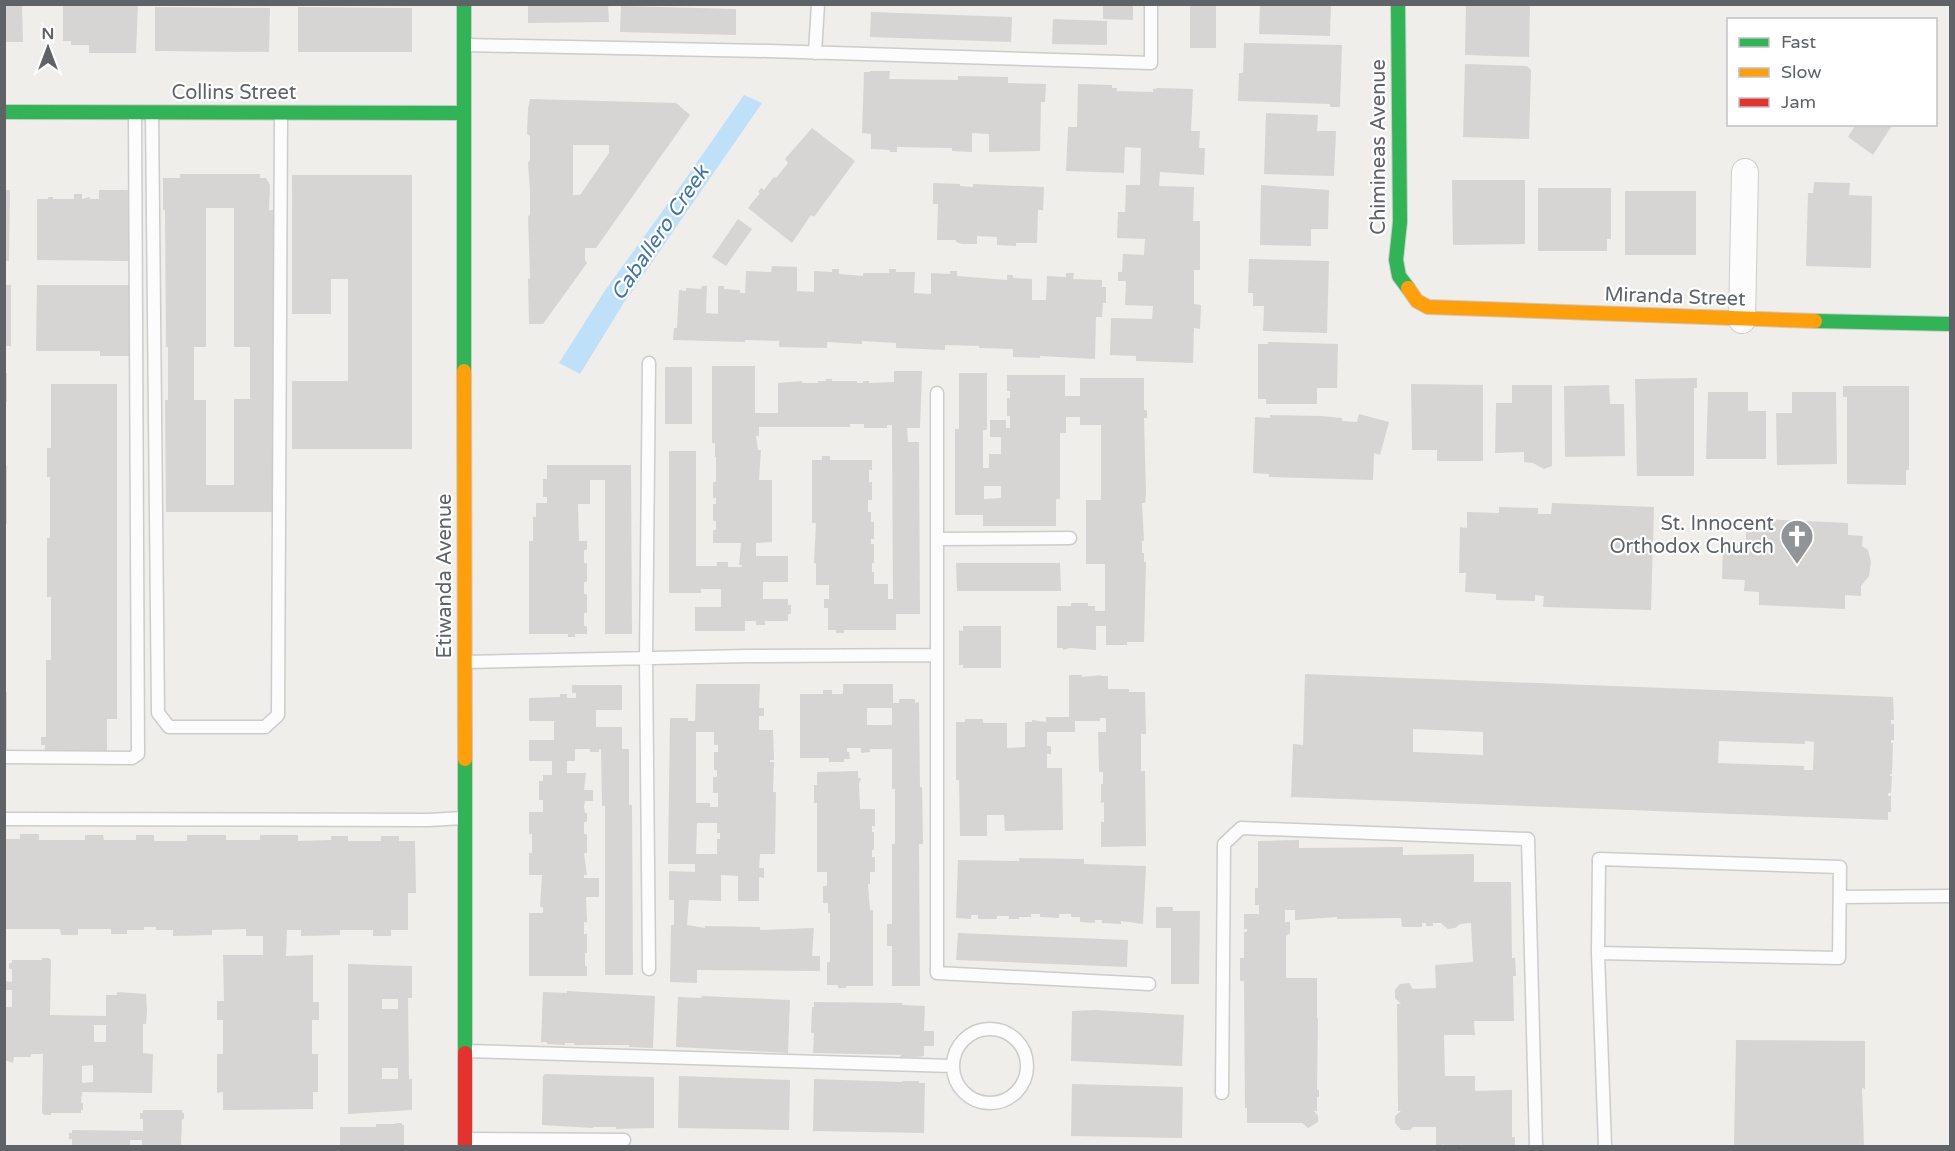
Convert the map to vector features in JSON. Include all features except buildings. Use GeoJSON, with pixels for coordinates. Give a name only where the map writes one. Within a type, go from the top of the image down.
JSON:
{"type":"FeatureCollection","features":[{"type":"Feature","properties":{"kind":"street","name":"Etiwanda Avenue"},"geometry":{"type":"LineString","coordinates":[[464,4],[465,1143]]}},
{"type":"Feature","properties":{"kind":"street","name":"Chimineas Avenue"},"geometry":{"type":"LineString","coordinates":[[1398,4],[1400,222],[1396,260],[1399,276],[1407,288]]}},
{"type":"Feature","properties":{"kind":"street","name":"Collins Street"},"geometry":{"type":"LineString","coordinates":[[4,112],[464,113]]}},
{"type":"Feature","properties":{"kind":"street"},"geometry":{"type":"LineString","coordinates":[[1742,320],[1745,172]]}},
{"type":"Feature","properties":{"kind":"street","name":"Miranda Street"},"geometry":{"type":"LineString","coordinates":[[1407,288],[1417,301],[1428,307],[1742,320],[1950,324]]}},
{"type":"Feature","properties":{"kind":"lane"},"geometry":{"type":"LineString","coordinates":[[814,53],[818,4]]}},
{"type":"Feature","properties":{"kind":"lane"},"geometry":{"type":"LineString","coordinates":[[464,45],[1151,63],[1151,4]]}},
{"type":"Feature","properties":{"kind":"lane"},"geometry":{"type":"LineString","coordinates":[[4,758],[132,758],[138,754],[135,113]]}},
{"type":"Feature","properties":{"kind":"lane"},"geometry":{"type":"LineString","coordinates":[[152,113],[158,712],[169,727],[265,727],[278,715],[281,113]]}},
{"type":"Feature","properties":{"kind":"lane"},"geometry":{"type":"LineString","coordinates":[[649,363],[646,658],[649,969]]}},
{"type":"Feature","properties":{"kind":"lane"},"geometry":{"type":"LineString","coordinates":[[937,393],[938,974],[1149,984]]}},
{"type":"Feature","properties":{"kind":"lane"},"geometry":{"type":"LineString","coordinates":[[938,539],[1070,538]]}},
{"type":"Feature","properties":{"kind":"lane"},"geometry":{"type":"LineString","coordinates":[[465,662],[938,655]]}},
{"type":"Feature","properties":{"kind":"lane"},"geometry":{"type":"LineString","coordinates":[[4,819],[429,820],[465,818]]}},
{"type":"Feature","properties":{"kind":"lane"},"geometry":{"type":"LineString","coordinates":[[1222,1093],[1224,843],[1241,828],[1528,839],[1536,1146]]}},
{"type":"Feature","properties":{"kind":"lane"},"geometry":{"type":"LineString","coordinates":[[1598,953],[1839,958],[1840,867],[1599,860],[1598,953],[1605,1146]]}},
{"type":"Feature","properties":{"kind":"lane"},"geometry":{"type":"LineString","coordinates":[[1840,897],[1950,896]]}},
{"type":"Feature","properties":{"kind":"lane"},"geometry":{"type":"LineString","coordinates":[[983,1029],[996,1029],[1018,1041],[1028,1064],[1026,1076],[1013,1095],[1002,1101],[991,1103],[968,1096],[957,1083],[952,1066],[961,1042],[971,1034],[983,1029]]}},
{"type":"Feature","properties":{"kind":"lane"},"geometry":{"type":"LineString","coordinates":[[465,1051],[952,1066]]}},
{"type":"Feature","properties":{"kind":"lane"},"geometry":{"type":"LineString","coordinates":[[465,1143],[624,1140]]}},
{"type":"Feature","properties":{"kind":"water","name":"Caballero Creek"},"geometry":{"type":"Polygon","coordinates":[[[744,95],[762,103],[623,304],[580,374],[559,363],[604,292],[744,95]]]}},
{"type":"Feature","properties":{"kind":"traffic: fast"},"geometry":{"type":"LineString","coordinates":[[464,4],[464,371]]}},
{"type":"Feature","properties":{"kind":"traffic: fast"},"geometry":{"type":"LineString","coordinates":[[1398,4],[1400,222],[1396,260],[1399,276],[1408,288]]}},
{"type":"Feature","properties":{"kind":"traffic: fast"},"geometry":{"type":"LineString","coordinates":[[4,112],[464,113]]}},
{"type":"Feature","properties":{"kind":"traffic: fast"},"geometry":{"type":"LineString","coordinates":[[1815,321],[1950,324]]}},
{"type":"Feature","properties":{"kind":"traffic: fast"},"geometry":{"type":"LineString","coordinates":[[465,759],[465,1053]]}},
{"type":"Feature","properties":{"kind":"traffic: slow"},"geometry":{"type":"LineString","coordinates":[[1408,288],[1417,301],[1428,307],[1815,321]]}},
{"type":"Feature","properties":{"kind":"traffic: slow"},"geometry":{"type":"LineString","coordinates":[[464,371],[465,759]]}},
{"type":"Feature","properties":{"kind":"traffic: jam"},"geometry":{"type":"LineString","coordinates":[[465,1053],[465,1146]]}},
{"type":"Feature","properties":{"kind":"place","name":"St. Innocent Orthodox Church"},"geometry":{"type":"Point","coordinates":[1797,565]}}]}
